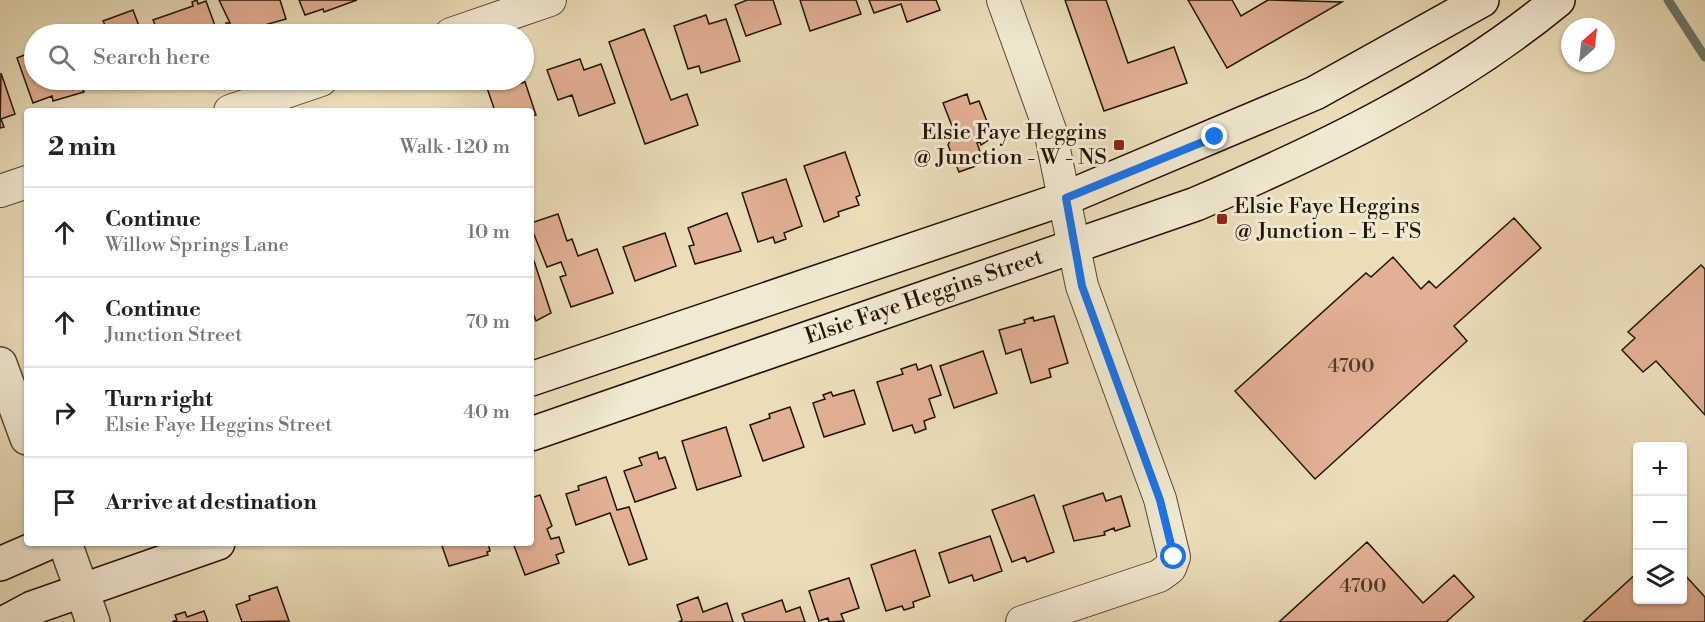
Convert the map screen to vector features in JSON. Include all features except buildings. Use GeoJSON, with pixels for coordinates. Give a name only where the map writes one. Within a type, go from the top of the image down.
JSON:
{"type":"FeatureCollection","features":[{"type":"Feature","properties":{"kind":"main road"},"geometry":{"type":"LineString","coordinates":[[534,379],[1066,198],[1315,93],[1482,0]]}},
{"type":"Feature","properties":{"kind":"main road","name":"Elsie Faye Heggins Street"},"geometry":{"type":"LineString","coordinates":[[534,433],[1196,204],[1303,158],[1432,87],[1518,33],[1558,0]]}},
{"type":"Feature","properties":{"kind":"main road"},"geometry":{"type":"LineString","coordinates":[[0,364],[24,430]]}},
{"type":"Feature","properties":{"kind":"main road"},"geometry":{"type":"LineString","coordinates":[[0,564],[41,546]]}},
{"type":"Feature","properties":{"kind":"main road"},"geometry":{"type":"LineString","coordinates":[[66,546],[93,622]]}},
{"type":"Feature","properties":{"kind":"main road"},"geometry":{"type":"LineString","coordinates":[[6,622],[32,608],[209,546]]}},
{"type":"Feature","properties":{"kind":"street"},"geometry":{"type":"LineString","coordinates":[[479,24],[550,0]]}},
{"type":"Feature","properties":{"kind":"street"},"geometry":{"type":"LineString","coordinates":[[1003,0],[1050,130],[1066,198],[1082,286],[1160,500],[1174,557],[1170,568],[1158,576],[1022,622]]}},
{"type":"Feature","properties":{"kind":"street"},"geometry":{"type":"LineString","coordinates":[[239,108],[292,90]]}},
{"type":"Feature","properties":{"kind":"street"},"geometry":{"type":"LineString","coordinates":[[0,191],[24,183]]}},
{"type":"Feature","properties":{"kind":"waterway"},"geometry":{"type":"LineString","coordinates":[[1668,0],[1705,57]]}},
{"type":"Feature","properties":{"kind":"place","name":"Elsie Faye Heggins @ Junction - W - NS"},"geometry":{"type":"Point","coordinates":[1119,145]}},
{"type":"Feature","properties":{"kind":"place","name":"Elsie Faye Heggins @ Junction - E - FS"},"geometry":{"type":"Point","coordinates":[1222,219]}},
{"type":"Feature","properties":{"kind":"route"},"geometry":{"type":"LineString","coordinates":[[1174,557],[1160,500],[1082,286],[1066,198],[1215,137]]}}]}
